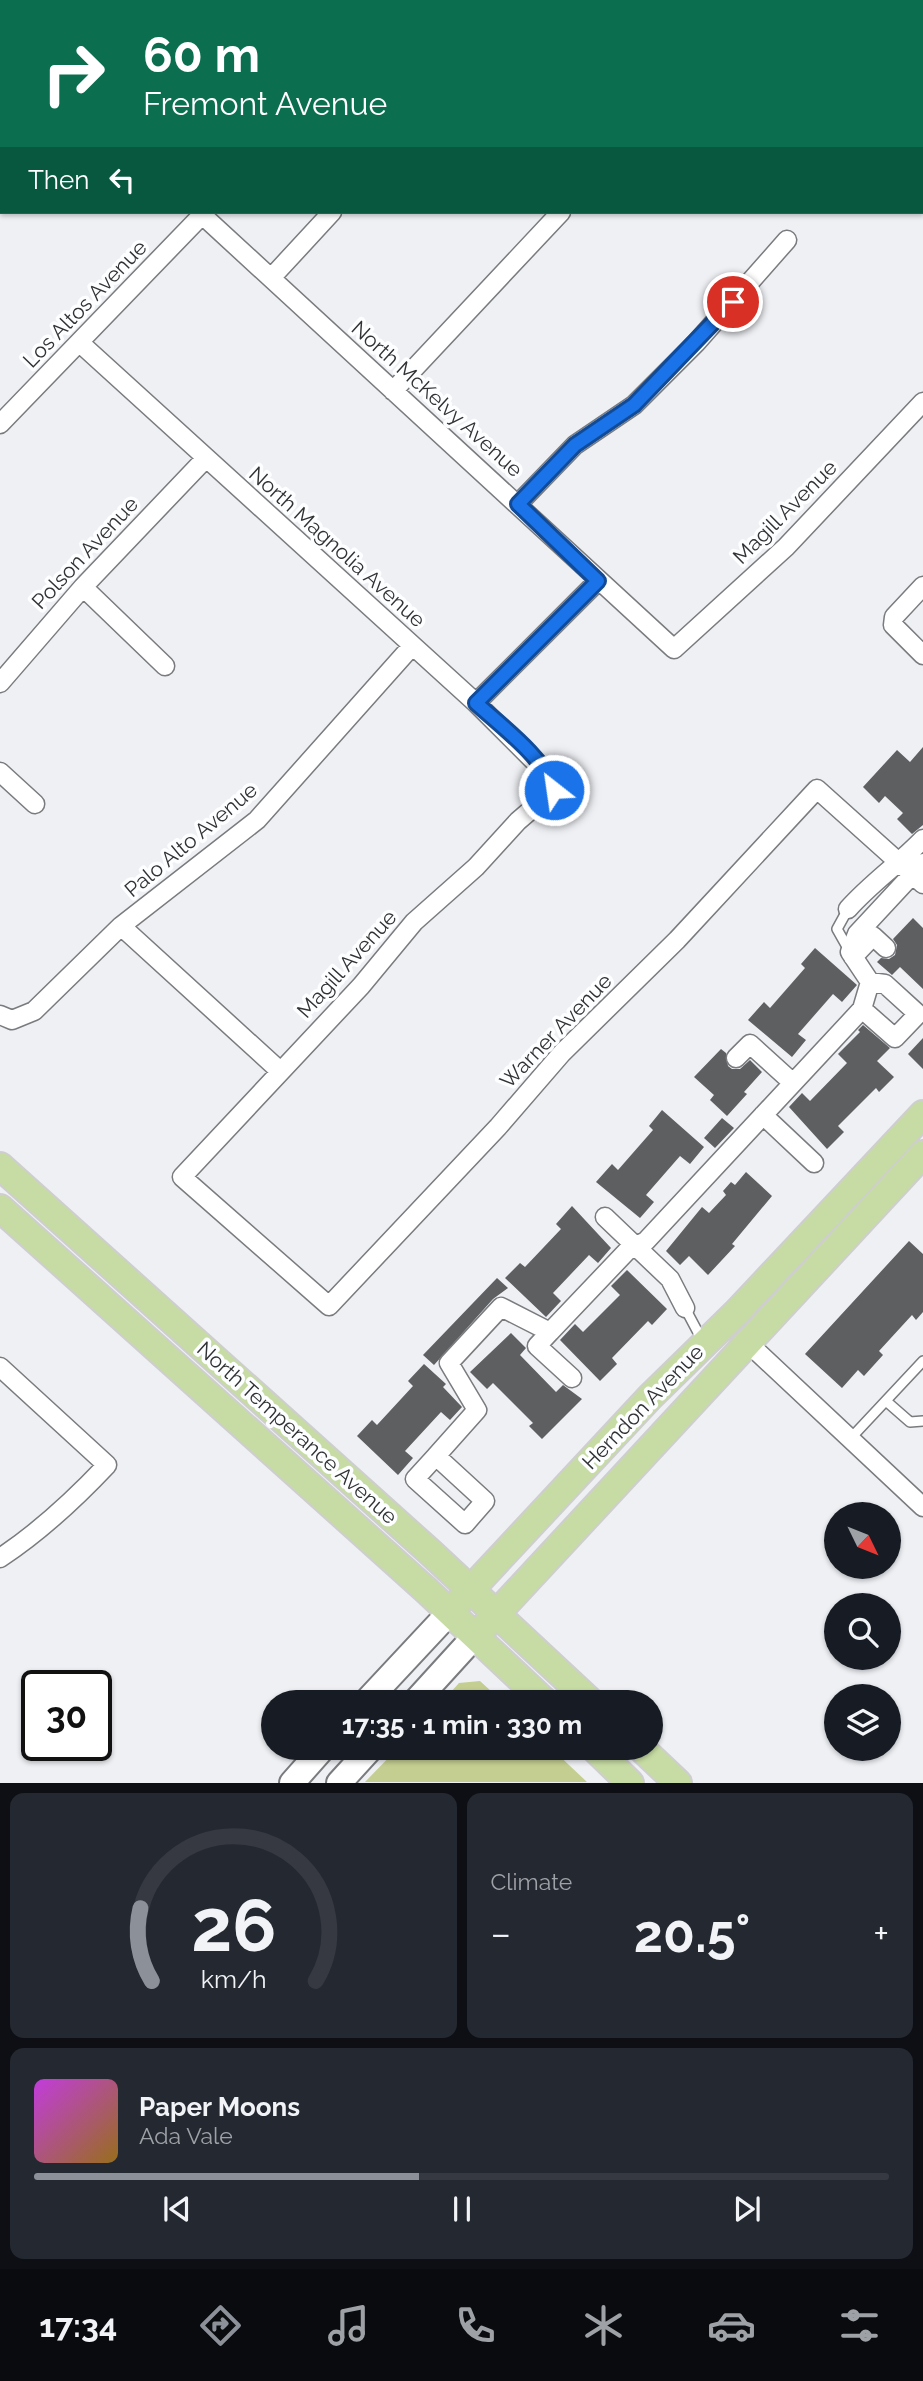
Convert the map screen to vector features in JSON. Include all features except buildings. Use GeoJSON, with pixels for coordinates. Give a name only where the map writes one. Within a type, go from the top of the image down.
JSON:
{"type":"FeatureCollection","features":[{"type":"Feature","properties":{"kind":"main road","name":"Herndon Avenue"},"geometry":{"type":"LineString","coordinates":[[377,1690],[650,1397],[923,1114]]}},
{"type":"Feature","properties":{"kind":"main road","name":"Herndon Avenue"},"geometry":{"type":"LineString","coordinates":[[426,1690],[749,1344],[921,1155]]}},
{"type":"Feature","properties":{"kind":"main road","name":"North Temperance Avenue"},"geometry":{"type":"LineString","coordinates":[[0,1166],[497,1613],[578,1690]]}},
{"type":"Feature","properties":{"kind":"main road","name":"North Temperance Avenue"},"geometry":{"type":"LineString","coordinates":[[0,1208],[450,1612],[532,1690]]}},
{"type":"Feature","properties":{"kind":"main road"},"geometry":{"type":"LineString","coordinates":[[292,1783],[312,1760]]}},
{"type":"Feature","properties":{"kind":"main road"},"geometry":{"type":"LineString","coordinates":[[339,1783],[360,1760]]}},
{"type":"Feature","properties":{"kind":"main road"},"geometry":{"type":"LineString","coordinates":[[606,1760],[630,1783]]}},
{"type":"Feature","properties":{"kind":"main road"},"geometry":{"type":"LineString","coordinates":[[654,1760],[678,1783]]}},
{"type":"Feature","properties":{"kind":"street","name":"Los Altos Avenue"},"geometry":{"type":"LineString","coordinates":[[0,424],[80,344],[200,214]]}},
{"type":"Feature","properties":{"kind":"street","name":"North McKelvy Avenue"},"geometry":{"type":"LineString","coordinates":[[202,214],[674,649]]}},
{"type":"Feature","properties":{"kind":"street"},"geometry":{"type":"LineString","coordinates":[[272,277],[330,214]]}},
{"type":"Feature","properties":{"kind":"street"},"geometry":{"type":"LineString","coordinates":[[393,391],[559,214]]}},
{"type":"Feature","properties":{"kind":"street"},"geometry":{"type":"LineString","coordinates":[[518,504],[575,445],[634,405],[696,343],[787,240]]}},
{"type":"Feature","properties":{"kind":"street","name":"North Magnolia Avenue"},"geometry":{"type":"LineString","coordinates":[[80,344],[476,703],[542,766],[551,778],[554,790]]}},
{"type":"Feature","properties":{"kind":"street","name":"Magill Avenue"},"geometry":{"type":"LineString","coordinates":[[674,649],[786,547],[923,402]]}},
{"type":"Feature","properties":{"kind":"street","name":"Polson Avenue"},"geometry":{"type":"LineString","coordinates":[[0,683],[83,587],[206,458]]}},
{"type":"Feature","properties":{"kind":"street"},"geometry":{"type":"LineString","coordinates":[[476,703],[598,581]]}},
{"type":"Feature","properties":{"kind":"street"},"geometry":{"type":"LineString","coordinates":[[923,586],[894,617],[893,625],[923,655]]}},
{"type":"Feature","properties":{"kind":"street"},"geometry":{"type":"LineString","coordinates":[[83,587],[166,666]]}},
{"type":"Feature","properties":{"kind":"street","name":"Palo Alto Avenue"},"geometry":{"type":"LineString","coordinates":[[6,1017],[34,1011],[121,926],[257,820],[412,646]]}},
{"type":"Feature","properties":{"kind":"street"},"geometry":{"type":"LineString","coordinates":[[0,772],[35,804]]}},
{"type":"Feature","properties":{"kind":"street","name":"Warner Avenue"},"geometry":{"type":"LineString","coordinates":[[182,1177],[329,1306],[498,1127],[562,1053],[677,940],[817,789],[914,871]]}},
{"type":"Feature","properties":{"kind":"street","name":"Magill Avenue"},"geometry":{"type":"LineString","coordinates":[[182,1177],[361,986],[414,922],[476,867],[518,821],[554,790]]}},
{"type":"Feature","properties":{"kind":"street"},"geometry":{"type":"LineString","coordinates":[[862,1009],[895,1038],[918,1014],[885,984],[870,982],[852,955],[857,934],[914,871],[923,839]]}},
{"type":"Feature","properties":{"kind":"street"},"geometry":{"type":"LineString","coordinates":[[848,909],[865,890],[914,871]]}},
{"type":"Feature","properties":{"kind":"street"},"geometry":{"type":"LineString","coordinates":[[121,926],[280,1071]]}},
{"type":"Feature","properties":{"kind":"street"},"geometry":{"type":"LineString","coordinates":[[852,955],[873,936],[886,948]]}},
{"type":"Feature","properties":{"kind":"street"},"geometry":{"type":"LineString","coordinates":[[572,1378],[537,1346],[628,1250],[646,1241],[862,1009],[870,982]]}},
{"type":"Feature","properties":{"kind":"street"},"geometry":{"type":"LineString","coordinates":[[736,1058],[750,1044],[793,1083]]}},
{"type":"Feature","properties":{"kind":"street"},"geometry":{"type":"LineString","coordinates":[[763,1115],[814,1163]]}},
{"type":"Feature","properties":{"kind":"street"},"geometry":{"type":"LineString","coordinates":[[605,1217],[670,1279],[685,1308]]}},
{"type":"Feature","properties":{"kind":"street"},"geometry":{"type":"LineString","coordinates":[[436,1456],[477,1410],[449,1363],[501,1307],[550,1332]]}},
{"type":"Feature","properties":{"kind":"street"},"geometry":{"type":"LineString","coordinates":[[749,1344],[923,1507]]}},
{"type":"Feature","properties":{"kind":"street"},"geometry":{"type":"LineString","coordinates":[[0,1367],[107,1465],[65,1509],[28,1540],[0,1558]]}},
{"type":"Feature","properties":{"kind":"lane"},"geometry":{"type":"LineString","coordinates":[[848,909],[837,929],[852,955]]}},
{"type":"Feature","properties":{"kind":"lane"},"geometry":{"type":"LineString","coordinates":[[685,1308],[704,1343]]}},
{"type":"Feature","properties":{"kind":"lane"},"geometry":{"type":"LineString","coordinates":[[850,1439],[923,1362]]}},
{"type":"Feature","properties":{"kind":"lane"},"geometry":{"type":"LineString","coordinates":[[887,1401],[910,1422],[923,1421]]}},
{"type":"Feature","properties":{"kind":"green space"},"geometry":{"type":"Polygon","coordinates":[[[480,1681],[490,1690],[453,1690],[459,1683],[480,1681]]]}},
{"type":"Feature","properties":{"kind":"green space"},"geometry":{"type":"Polygon","coordinates":[[[386,1760],[564,1760],[587,1782],[365,1782],[386,1760]]]}},
{"type":"Feature","properties":{"kind":"route"},"geometry":{"type":"LineString","coordinates":[[554,790],[551,778],[542,766],[476,703],[598,581],[518,504],[575,445],[634,405],[733,302]]}}]}
